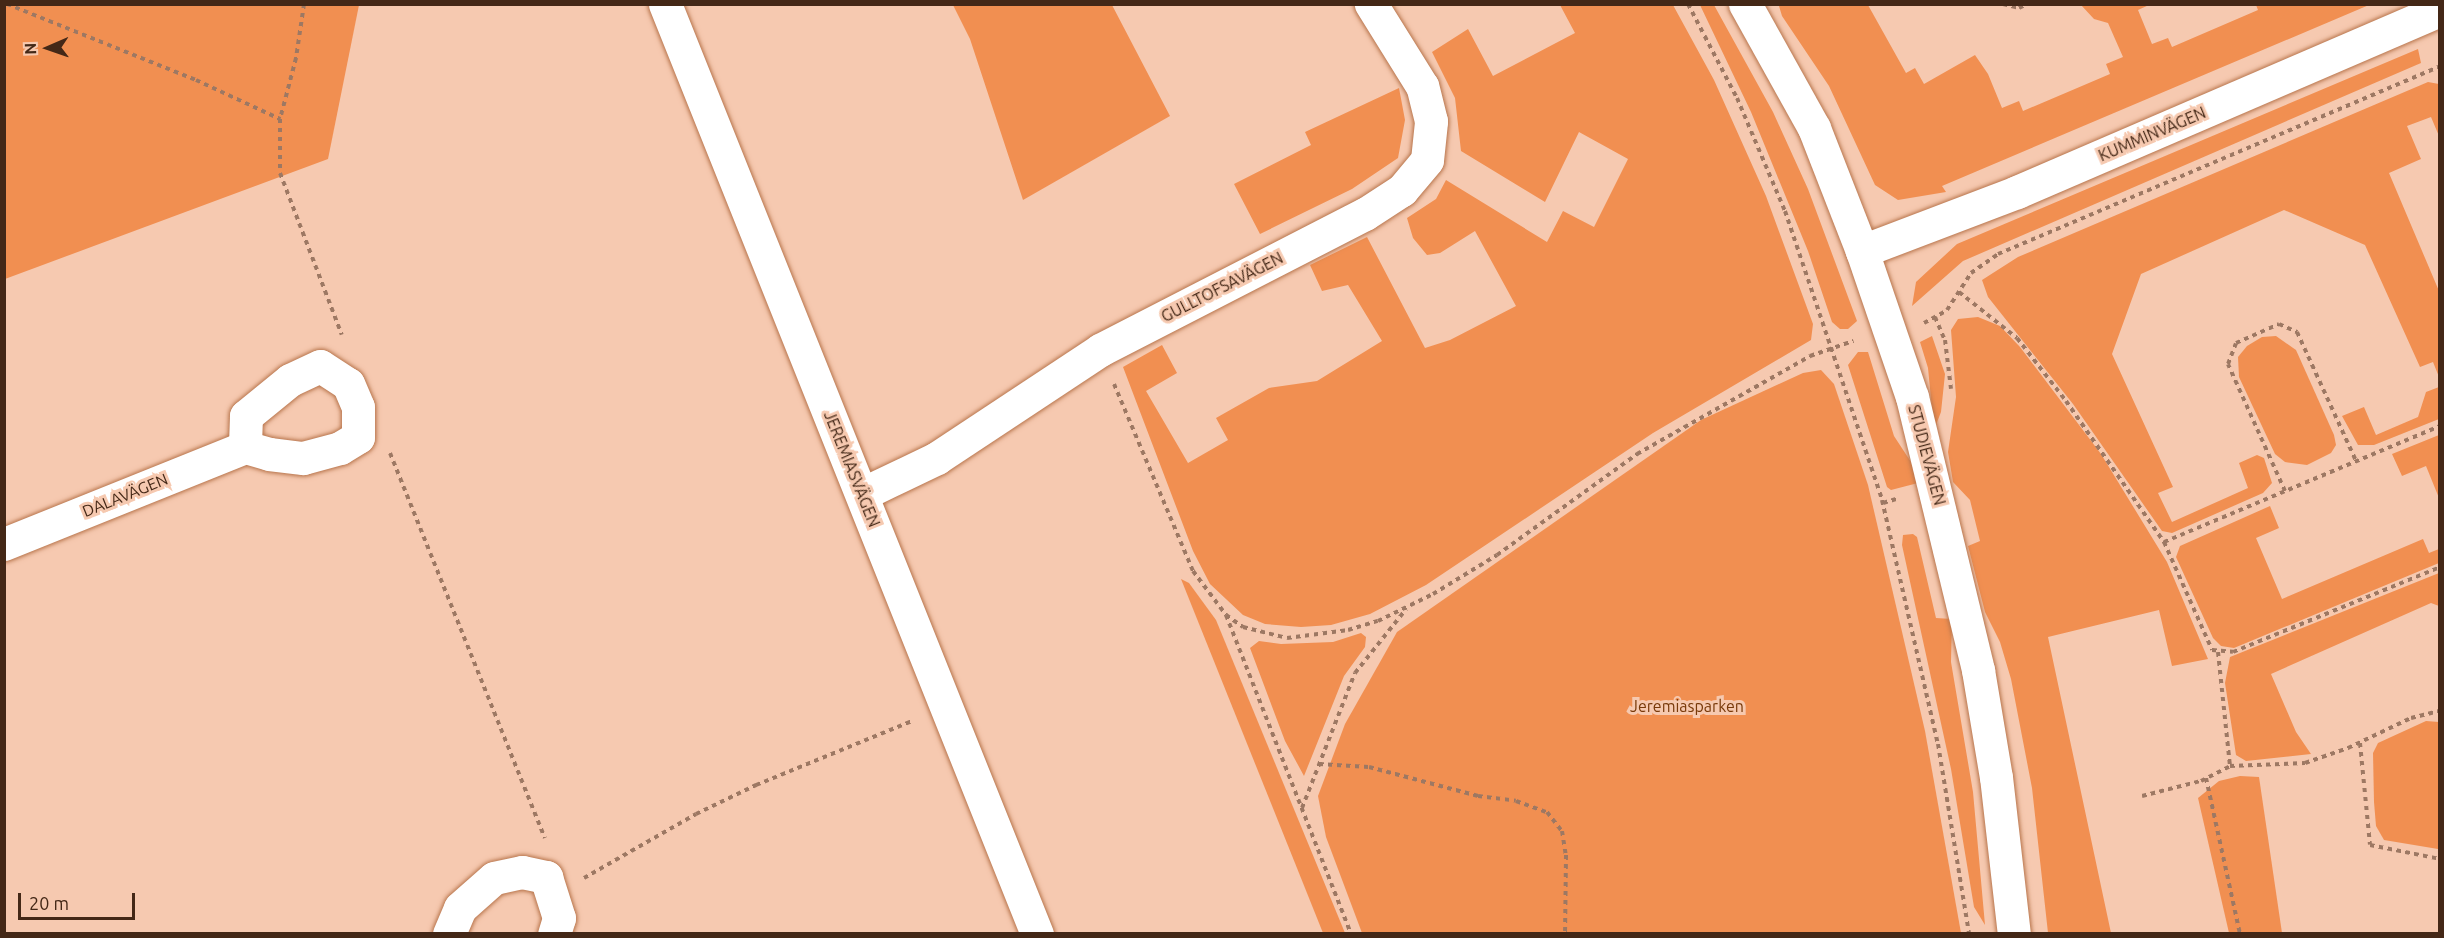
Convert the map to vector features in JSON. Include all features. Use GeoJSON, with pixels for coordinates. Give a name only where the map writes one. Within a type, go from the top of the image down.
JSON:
{"type":"FeatureCollection","features":[{"type":"Feature","properties":{"kind":"street","name":"JEREMIASVÄGEN"},"geometry":{"type":"LineString","coordinates":[[665,4],[1037,933]]}},
{"type":"Feature","properties":{"kind":"street","name":"GULLTOFSAVÄGEN"},"geometry":{"type":"LineString","coordinates":[[862,495],[937,458],[1100,350],[1365,214],[1402,190],[1427,160],[1431,121],[1422,86],[1371,4]]}},
{"type":"Feature","properties":{"kind":"street","name":"STUDIEVÄGEN"},"geometry":{"type":"LineString","coordinates":[[1745,4],[1814,128],[1891,331],[1936,488],[1978,670],[1996,777],[2014,933]]}},
{"type":"Feature","properties":{"kind":"street","name":"KUMMINVÄGEN"},"geometry":{"type":"LineString","coordinates":[[1862,251],[2017,192],[2439,10]]}},
{"type":"Feature","properties":{"kind":"street","name":"DALAVÄGEN"},"geometry":{"type":"LineString","coordinates":[[4,544],[245,447]]}},
{"type":"Feature","properties":{"kind":"street"},"geometry":{"type":"LineString","coordinates":[[449,933],[460,908],[494,878],[522,872],[546,877],[560,918],[554,933]]}},
{"type":"Feature","properties":{"kind":"path"},"geometry":{"type":"LineString","coordinates":[[7,4],[196,80],[280,119]]}},
{"type":"Feature","properties":{"kind":"path"},"geometry":{"type":"LineString","coordinates":[[304,4],[280,119],[280,173],[288,201],[344,340]]}},
{"type":"Feature","properties":{"kind":"path"},"geometry":{"type":"LineString","coordinates":[[1688,4],[1737,98],[1785,211],[1833,348],[1882,500],[1906,598],[1957,846],[1969,933]]}},
{"type":"Feature","properties":{"kind":"path"},"geometry":{"type":"LineString","coordinates":[[2003,4],[2027,4]]}},
{"type":"Feature","properties":{"kind":"path"},"geometry":{"type":"LineString","coordinates":[[1226,615],[1243,627],[1287,638],[1348,630],[1408,606],[1497,555],[1637,454],[1810,356],[1891,331],[1923,324],[1947,310],[1971,273],[1998,254],[2439,66]]}},
{"type":"Feature","properties":{"kind":"path"},"geometry":{"type":"LineString","coordinates":[[1959,292],[2016,338],[2066,401],[2164,542],[2204,636],[2218,652],[2230,766]]}},
{"type":"Feature","properties":{"kind":"path"},"geometry":{"type":"LineString","coordinates":[[2285,491],[2228,363],[2236,343],[2279,324],[2297,332],[2356,461]]}},
{"type":"Feature","properties":{"kind":"path"},"geometry":{"type":"LineString","coordinates":[[1100,350],[1192,571],[1226,615],[1351,933]]}},
{"type":"Feature","properties":{"kind":"path"},"geometry":{"type":"LineString","coordinates":[[2164,542],[2439,426]]}},
{"type":"Feature","properties":{"kind":"path"},"geometry":{"type":"LineString","coordinates":[[388,448],[548,845]]}},
{"type":"Feature","properties":{"kind":"path"},"geometry":{"type":"LineString","coordinates":[[2218,652],[2233,652],[2257,643],[2439,567]]}},
{"type":"Feature","properties":{"kind":"path"},"geometry":{"type":"LineString","coordinates":[[1302,808],[1355,673],[1408,606]]}},
{"type":"Feature","properties":{"kind":"path"},"geometry":{"type":"LineString","coordinates":[[553,897],[706,809],[947,706]]}},
{"type":"Feature","properties":{"kind":"path"},"geometry":{"type":"LineString","coordinates":[[2142,796],[2206,778],[2230,766],[2306,763],[2360,743],[2411,718],[2439,711]]}},
{"type":"Feature","properties":{"kind":"path"},"geometry":{"type":"LineString","coordinates":[[2360,743],[2370,845],[2439,859]]}},
{"type":"Feature","properties":{"kind":"path"},"geometry":{"type":"LineString","coordinates":[[1319,764],[1369,766],[1478,796],[1516,801],[1547,812],[1562,831],[1566,855],[1565,933]]}},
{"type":"Feature","properties":{"kind":"path"},"geometry":{"type":"LineString","coordinates":[[2206,778],[2240,933]]}},
{"type":"Feature","properties":{"kind":"green space"},"geometry":{"type":"Polygon","coordinates":[[[4,5],[359,5],[328,159],[5,279],[4,5]]]}},
{"type":"Feature","properties":{"kind":"green space"},"geometry":{"type":"Polygon","coordinates":[[[953,5],[1112,5],[1170,116],[1023,200],[970,39],[953,5]]]}},
{"type":"Feature","properties":{"kind":"green space"},"geometry":{"type":"Polygon","coordinates":[[[1560,5],[1673,5],[1714,80],[1766,196],[1813,324],[1811,340],[1653,433],[1426,585],[1370,614],[1331,625],[1301,627],[1265,624],[1243,615],[1210,584],[1193,551],[1123,367],[1162,345],[1177,373],[1146,391],[1188,463],[1228,440],[1216,418],[1269,388],[1317,381],[1382,341],[1348,285],[1322,291],[1310,265],[1367,237],[1425,348],[1450,340],[1516,306],[1475,231],[1440,253],[1427,255],[1413,238],[1407,218],[1436,199],[1446,180],[1547,242],[1563,211],[1594,227],[1628,159],[1579,132],[1545,202],[1461,151],[1455,98],[1432,52],[1468,29],[1493,76],[1575,33],[1560,5]]]}},
{"type":"Feature","properties":{"kind":"green space"},"geometry":{"type":"Polygon","coordinates":[[[1700,5],[1714,5],[1773,112],[1808,189],[1857,321],[1848,329],[1840,329],[1832,322],[1808,251],[1751,112],[1700,5]]]}},
{"type":"Feature","properties":{"kind":"green space"},"geometry":{"type":"Polygon","coordinates":[[[1868,5],[1906,73],[1915,68],[1924,84],[1975,55],[1988,74],[2002,108],[2019,101],[2023,111],[2110,74],[2106,64],[2123,57],[2108,23],[2094,19],[2081,5],[2149,5],[2138,10],[2152,44],[2168,38],[2172,47],[2258,10],[2256,5],[2369,5],[1942,186],[1946,192],[1898,200],[1875,185],[1829,86],[1782,16],[1779,6],[1868,5]]]}},
{"type":"Feature","properties":{"kind":"green space"},"geometry":{"type":"Polygon","coordinates":[[[2418,49],[2421,63],[1963,261],[1912,306],[1916,282],[1957,244],[2418,49]]]}},
{"type":"Feature","properties":{"kind":"green space"},"geometry":{"type":"Polygon","coordinates":[[[2428,82],[2439,84],[2439,136],[2431,117],[2407,126],[2421,159],[2389,173],[2439,291],[2439,377],[2433,362],[2420,367],[2365,245],[2284,210],[2141,274],[2112,354],[2173,487],[2158,493],[2172,522],[2248,488],[2239,463],[2257,455],[2264,458],[2272,483],[2263,493],[2172,533],[2162,531],[2073,404],[1988,297],[1982,280],[2018,257],[2428,82]]]}},
{"type":"Feature","properties":{"kind":"green space"},"geometry":{"type":"Polygon","coordinates":[[[1399,88],[1405,120],[1398,158],[1352,189],[1260,234],[1234,184],[1311,145],[1305,132],[1399,88]]]}},
{"type":"Feature","properties":{"kind":"green space"},"geometry":{"type":"Polygon","coordinates":[[[1978,317],[2000,326],[2020,347],[2101,454],[2167,562],[2208,659],[2172,666],[2159,610],[2048,637],[2111,933],[2048,933],[2032,788],[2011,679],[2000,642],[1985,612],[1968,546],[1980,541],[1970,500],[1953,482],[1948,452],[1956,397],[1951,330],[1958,319],[1978,317]]]}},
{"type":"Feature","properties":{"kind":"green space"},"geometry":{"type":"Polygon","coordinates":[[[1932,336],[1945,374],[1941,412],[1934,430],[1928,368],[1920,342],[1932,336]]]}},
{"type":"Feature","properties":{"kind":"green space"},"geometry":{"type":"Polygon","coordinates":[[[2276,336],[2296,350],[2334,435],[2336,445],[2331,453],[2307,465],[2285,462],[2275,454],[2239,377],[2238,357],[2247,346],[2262,337],[2276,336]]]}},
{"type":"Feature","properties":{"kind":"green space"},"geometry":{"type":"Polygon","coordinates":[[[1858,352],[1868,352],[1894,436],[1911,462],[1918,483],[1891,490],[1887,487],[1848,365],[1858,352]]]}},
{"type":"Feature","properties":{"kind":"green space","name":"Jeremiasparken"},"geometry":{"type":"Polygon","coordinates":[[[1821,370],[1834,384],[1868,485],[1925,731],[1961,933],[1362,933],[1326,837],[1318,796],[1345,724],[1397,632],[1701,420],[1803,373],[1821,370]]]}},
{"type":"Feature","properties":{"kind":"green space"},"geometry":{"type":"Polygon","coordinates":[[[2439,387],[2439,419],[2374,445],[2358,445],[2342,416],[2364,407],[2376,435],[2418,417],[2426,392],[2439,387]]]}},
{"type":"Feature","properties":{"kind":"green space"},"geometry":{"type":"Polygon","coordinates":[[[2439,435],[2439,498],[2426,466],[2402,476],[2392,454],[2439,435]]]}},
{"type":"Feature","properties":{"kind":"green space"},"geometry":{"type":"Polygon","coordinates":[[[2270,506],[2279,528],[2256,538],[2282,599],[2423,539],[2429,553],[2439,549],[2439,563],[2234,648],[2221,646],[2213,638],[2176,557],[2180,546],[2270,506]]]}},
{"type":"Feature","properties":{"kind":"green space"},"geometry":{"type":"Polygon","coordinates":[[[1913,534],[1917,537],[1936,618],[1952,619],[1951,662],[1973,792],[1985,925],[1974,907],[1951,769],[1902,545],[1903,535],[1913,534]]]}},
{"type":"Feature","properties":{"kind":"green space"},"geometry":{"type":"Polygon","coordinates":[[[2439,573],[2439,606],[2431,603],[2271,674],[2296,732],[2311,754],[2246,761],[2236,755],[2225,683],[2230,657],[2439,573]]]}},
{"type":"Feature","properties":{"kind":"green space"},"geometry":{"type":"Polygon","coordinates":[[[1181,579],[1189,583],[1216,620],[1345,933],[1323,933],[1181,579]]]}},
{"type":"Feature","properties":{"kind":"green space"},"geometry":{"type":"Polygon","coordinates":[[[1361,633],[1366,637],[1365,647],[1344,676],[1304,776],[1285,741],[1250,648],[1259,641],[1281,644],[1333,642],[1361,633]]]}},
{"type":"Feature","properties":{"kind":"green space"},"geometry":{"type":"Polygon","coordinates":[[[2426,721],[2439,722],[2438,849],[2384,840],[2376,826],[2373,753],[2378,743],[2426,721]]]}},
{"type":"Feature","properties":{"kind":"green space"},"geometry":{"type":"Polygon","coordinates":[[[2240,776],[2259,777],[2282,933],[2229,933],[2198,798],[2219,781],[2240,776]]]}}]}
